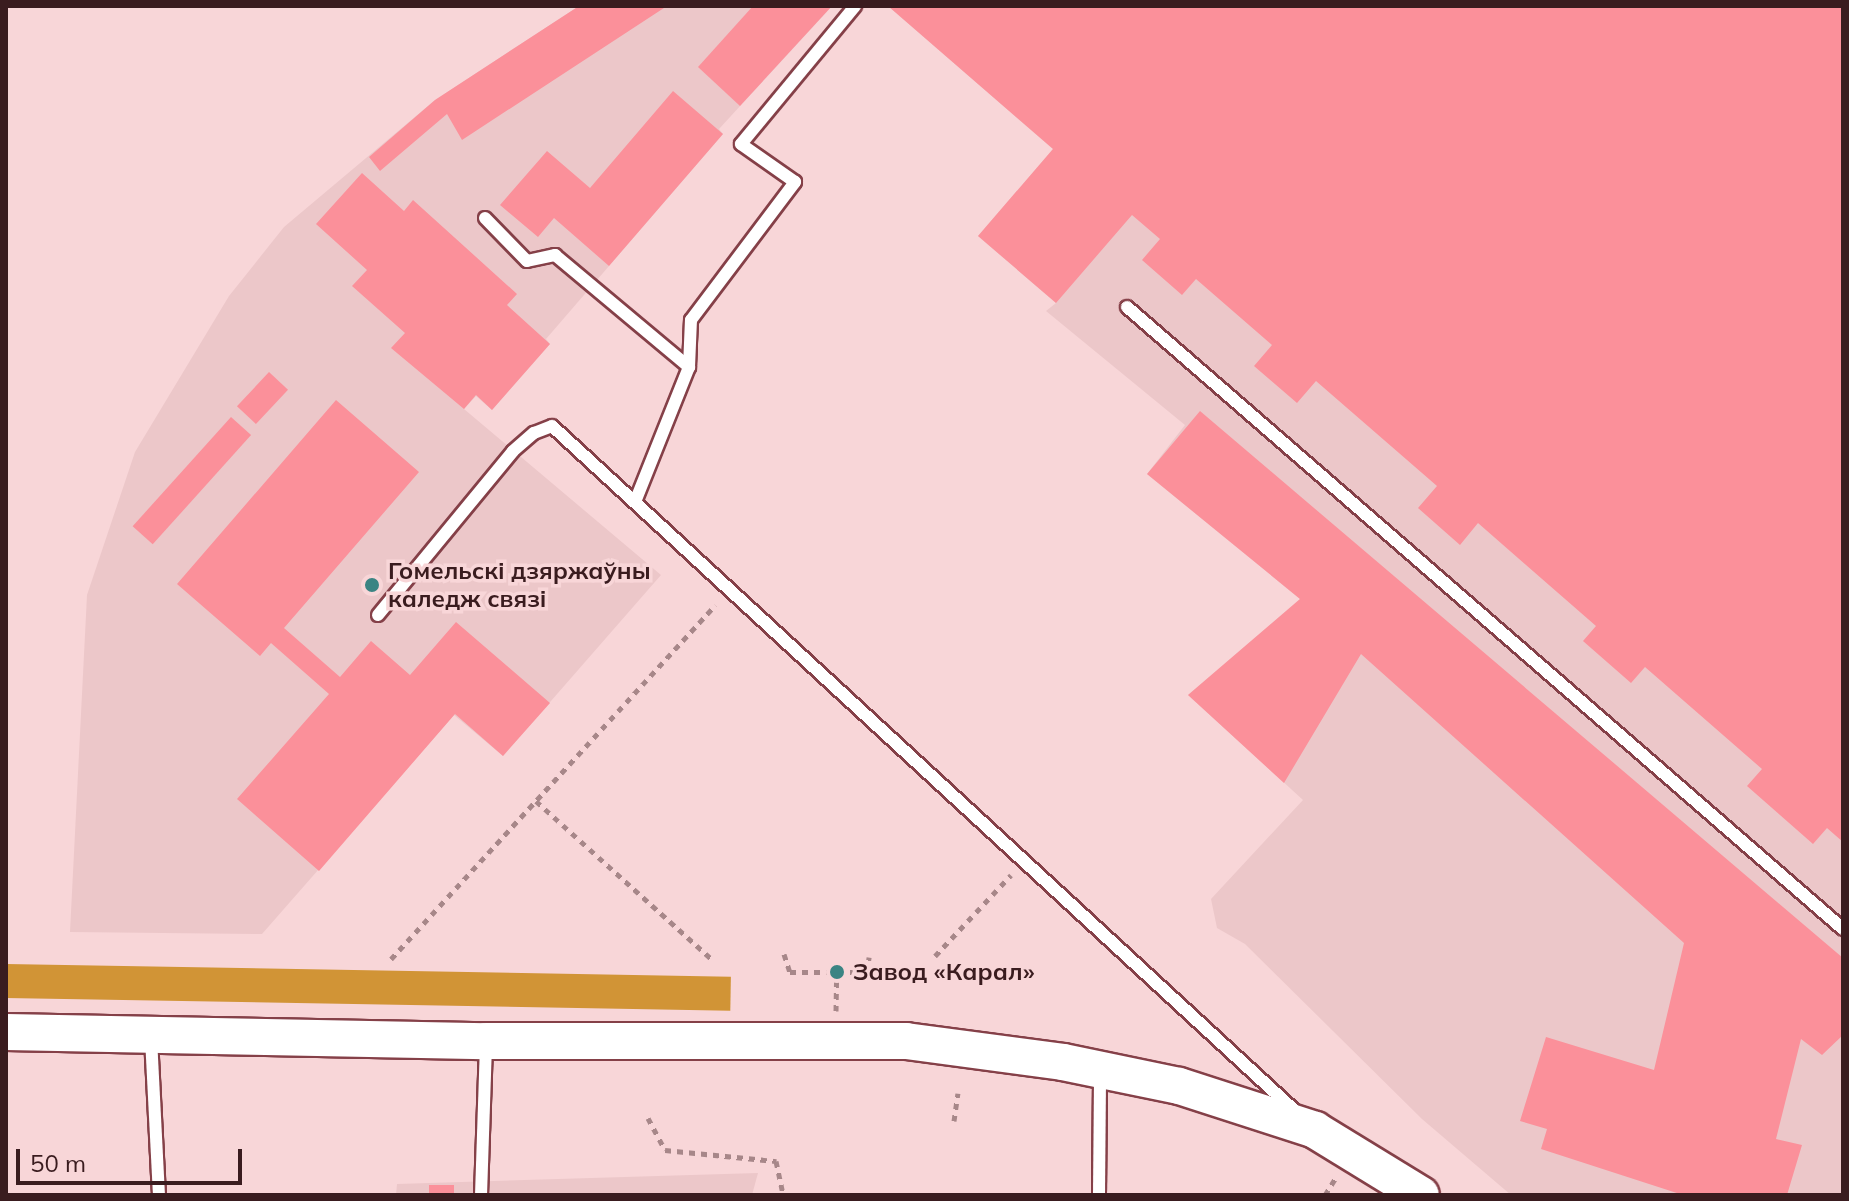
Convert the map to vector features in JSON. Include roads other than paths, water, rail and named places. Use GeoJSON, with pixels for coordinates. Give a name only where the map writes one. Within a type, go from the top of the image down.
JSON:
{"type":"FeatureCollection","features":[{"type":"Feature","properties":{"kind":"main road"},"geometry":{"type":"LineString","coordinates":[[6,1032],[486,1041],[836,1038],[906,1041],[1100,1070],[1179,1086],[1315,1130],[1421,1195]]}},
{"type":"Feature","properties":{"kind":"lane"},"geometry":{"type":"LineString","coordinates":[[635,502],[689,367],[691,320],[795,182],[741,144],[855,6]]}},
{"type":"Feature","properties":{"kind":"lane"},"geometry":{"type":"LineString","coordinates":[[485,218],[527,261],[555,255],[565,262],[689,367]]}},
{"type":"Feature","properties":{"kind":"lane"},"geometry":{"type":"LineString","coordinates":[[1127,307],[1843,929]]}},
{"type":"Feature","properties":{"kind":"lane"},"geometry":{"type":"LineString","coordinates":[[378,615],[534,433],[552,426],[1315,1130]]}},
{"type":"Feature","properties":{"kind":"lane"},"geometry":{"type":"LineString","coordinates":[[151,1035],[159,1195]]}},
{"type":"Feature","properties":{"kind":"lane"},"geometry":{"type":"LineString","coordinates":[[481,1195],[486,1041]]}},
{"type":"Feature","properties":{"kind":"lane"},"geometry":{"type":"LineString","coordinates":[[1099,1195],[1100,1070]]}},
{"type":"Feature","properties":{"kind":"place","name":"Гомельскі дзяржаўны каледж связі"},"geometry":{"type":"Point","coordinates":[372,585]}},
{"type":"Feature","properties":{"kind":"place","name":"Завод «Карал»"},"geometry":{"type":"Point","coordinates":[837,972]}}]}
